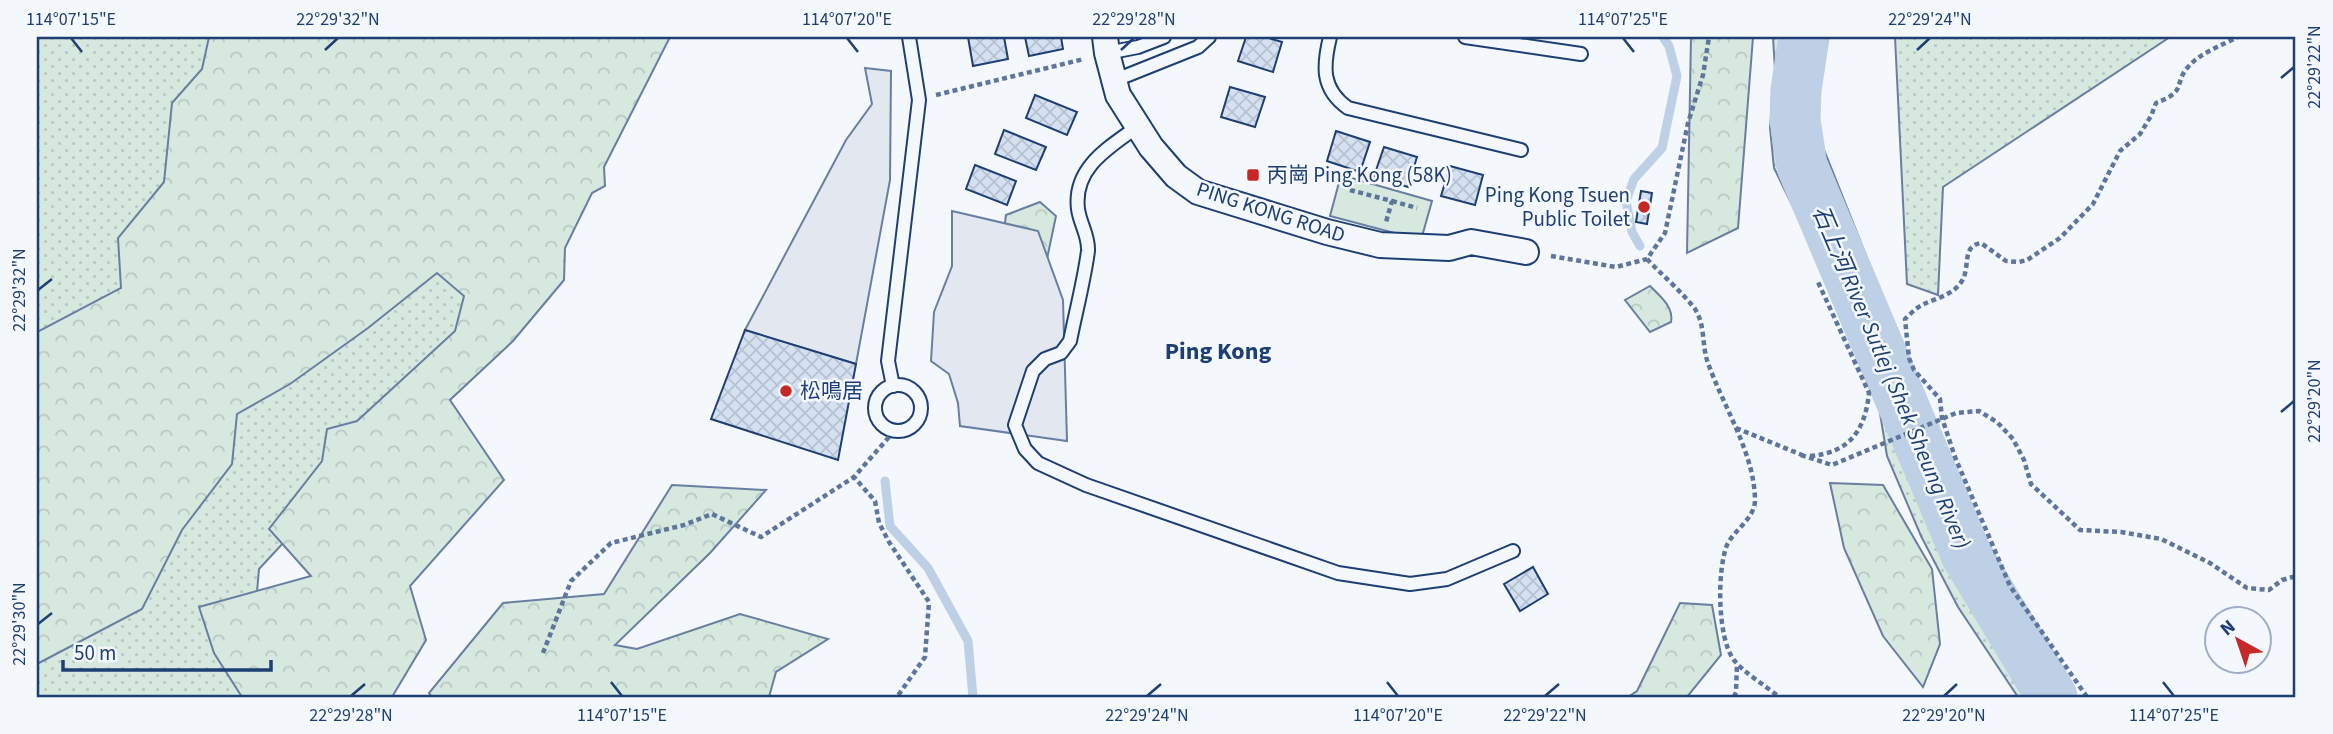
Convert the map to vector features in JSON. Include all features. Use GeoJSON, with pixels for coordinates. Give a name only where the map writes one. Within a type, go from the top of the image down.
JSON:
{"type":"FeatureCollection","features":[{"type":"Feature","properties":{"kind":"street","name":"PING KONG ROAD"},"geometry":{"type":"LineString","coordinates":[[1106,45],[1118,96],[1137,127],[1176,176],[1198,192],[1327,232],[1380,245],[1449,248],[1472,242],[1526,252]]}},
{"type":"Feature","properties":{"kind":"lane"},"geometry":{"type":"LineString","coordinates":[[893,386],[888,361],[919,100],[909,37]]}},
{"type":"Feature","properties":{"kind":"lane"},"geometry":{"type":"LineString","coordinates":[[1106,45],[1138,47],[1164,37]]}},
{"type":"Feature","properties":{"kind":"lane"},"geometry":{"type":"LineString","coordinates":[[1113,81],[1198,47],[1209,37]]}},
{"type":"Feature","properties":{"kind":"lane"},"geometry":{"type":"LineString","coordinates":[[1330,37],[1324,62],[1328,86],[1335,99],[1348,108],[1521,150]]}},
{"type":"Feature","properties":{"kind":"lane"},"geometry":{"type":"LineString","coordinates":[[1465,37],[1581,54]]}},
{"type":"Feature","properties":{"kind":"lane"},"geometry":{"type":"LineString","coordinates":[[1137,127],[1088,166],[1082,182],[1077,198],[1088,248],[1070,341],[1060,353],[1045,359],[1033,371],[1016,425],[1025,449],[1038,463],[1086,485],[1338,573],[1410,584],[1447,579],[1513,551]]}},
{"type":"Feature","properties":{"kind":"path"},"geometry":{"type":"LineString","coordinates":[[1526,252],[1616,267],[1647,259],[1665,233],[1688,123],[1703,75],[1710,37]]}},
{"type":"Feature","properties":{"kind":"path"},"geometry":{"type":"LineString","coordinates":[[2087,697],[2010,586],[1955,457],[1942,418],[1940,399],[1914,370],[1909,358],[1905,319],[1920,305],[1952,292],[1964,279],[1969,249],[1974,244],[1981,243],[2006,261],[2019,262],[2027,260],[2060,238],[2093,204],[2120,152],[2140,134],[2156,103],[2179,90],[2186,68],[2198,58],[2238,37]]}},
{"type":"Feature","properties":{"kind":"path"},"geometry":{"type":"LineString","coordinates":[[919,100],[1106,45]]}},
{"type":"Feature","properties":{"kind":"path"},"geometry":{"type":"LineString","coordinates":[[1350,190],[1417,208]]}},
{"type":"Feature","properties":{"kind":"path"},"geometry":{"type":"LineString","coordinates":[[1380,245],[1392,201]]}},
{"type":"Feature","properties":{"kind":"path"},"geometry":{"type":"LineString","coordinates":[[1647,259],[1694,308],[1700,320],[1706,358],[1743,443],[1755,503],[1751,513],[1727,545],[1722,575],[1721,611],[1725,643],[1737,663],[1779,697]]}},
{"type":"Feature","properties":{"kind":"path"},"geometry":{"type":"LineString","coordinates":[[1801,455],[1812,457],[1838,450],[1858,433],[1867,412],[1869,394],[1818,282]]}},
{"type":"Feature","properties":{"kind":"path"},"geometry":{"type":"LineString","coordinates":[[1735,427],[1832,465],[1942,418],[1964,410],[1979,411],[1997,422],[2013,439],[2024,460],[2031,484],[2080,530],[2121,532],[2161,540],[2210,563],[2247,588],[2269,590],[2282,580],[2296,576]]}},
{"type":"Feature","properties":{"kind":"path"},"geometry":{"type":"LineString","coordinates":[[543,653],[571,581],[611,543],[684,526],[712,514],[761,537],[854,478],[889,437]]}},
{"type":"Feature","properties":{"kind":"path"},"geometry":{"type":"LineString","coordinates":[[854,478],[875,501],[879,523],[929,602],[925,657],[897,697]]}},
{"type":"Feature","properties":{"kind":"path"},"geometry":{"type":"LineString","coordinates":[[1734,697],[1737,663]]}},
{"type":"Feature","properties":{"kind":"green space"},"geometry":{"type":"Polygon","coordinates":[[[37,37],[533,37],[469,343],[259,569],[248,697],[37,697],[37,37]]]}},
{"type":"Feature","properties":{"kind":"green space"},"geometry":{"type":"Polygon","coordinates":[[[209,37],[670,37],[604,167],[605,186],[592,193],[565,248],[564,280],[513,341],[450,400],[504,480],[410,586],[426,640],[392,697],[242,697],[214,653],[199,607],[311,576],[269,529],[322,461],[327,429],[357,421],[455,331],[464,296],[437,273],[368,328],[290,384],[237,414],[232,464],[182,530],[142,609],[37,664],[37,332],[121,288],[118,238],[164,182],[172,103],[202,69],[209,37]]]}},
{"type":"Feature","properties":{"kind":"green space"},"geometry":{"type":"Polygon","coordinates":[[[1691,37],[1753,37],[1738,228],[1687,253],[1691,37]]]}},
{"type":"Feature","properties":{"kind":"green space"},"geometry":{"type":"Polygon","coordinates":[[[1773,37],[1814,37],[1811,55],[1819,137],[1881,293],[1901,354],[1941,443],[1971,525],[2012,606],[2076,697],[2018,697],[1958,607],[1921,536],[1887,456],[1877,395],[1816,254],[1774,168],[1770,128],[1775,70],[1773,37]]]}},
{"type":"Feature","properties":{"kind":"green space"},"geometry":{"type":"Polygon","coordinates":[[[1895,37],[2170,37],[1943,187],[1938,295],[1907,284],[1895,37]]]}},
{"type":"Feature","properties":{"kind":"green space"},"geometry":{"type":"Polygon","coordinates":[[[1341,175],[1432,201],[1421,240],[1330,216],[1341,175]]]}},
{"type":"Feature","properties":{"kind":"green space"},"geometry":{"type":"Polygon","coordinates":[[[1040,202],[1056,216],[1040,292],[1003,237],[1006,215],[1040,202]]]}},
{"type":"Feature","properties":{"kind":"green space"},"geometry":{"type":"Polygon","coordinates":[[[1650,286],[1665,302],[1670,311],[1671,322],[1650,332],[1625,300],[1650,286]]]}},
{"type":"Feature","properties":{"kind":"green space"},"geometry":{"type":"Polygon","coordinates":[[[1830,483],[1883,485],[1932,569],[1940,644],[1923,687],[1883,636],[1844,548],[1830,483]]]}},
{"type":"Feature","properties":{"kind":"green space"},"geometry":{"type":"Polygon","coordinates":[[[672,485],[766,490],[710,553],[615,645],[637,649],[740,614],[828,639],[776,672],[769,697],[432,697],[429,693],[503,603],[604,594],[672,485]]]}},
{"type":"Feature","properties":{"kind":"green space"},"geometry":{"type":"Polygon","coordinates":[[[1680,603],[1712,605],[1721,655],[1687,697],[1628,697],[1637,691],[1680,603]]]}},
{"type":"Feature","properties":{"kind":"shaded area"},"geometry":{"type":"Polygon","coordinates":[[[865,68],[891,71],[890,180],[856,364],[745,330],[846,140],[872,104],[865,68]]]}},
{"type":"Feature","properties":{"kind":"shaded area"},"geometry":{"type":"Polygon","coordinates":[[[952,211],[1038,231],[1063,300],[1067,441],[960,426],[958,403],[949,374],[931,361],[934,312],[952,266],[952,211]]]}},
{"type":"Feature","properties":{"kind":"building"},"geometry":{"type":"Polygon","coordinates":[[[968,37],[1004,37],[1008,59],[973,66],[968,37]]]}},
{"type":"Feature","properties":{"kind":"building"},"geometry":{"type":"Polygon","coordinates":[[[1025,37],[1061,37],[1063,49],[1029,56],[1025,37]]]}},
{"type":"Feature","properties":{"kind":"building"},"geometry":{"type":"Polygon","coordinates":[[[1246,37],[1265,37],[1282,42],[1273,72],[1238,61],[1246,37]]]}},
{"type":"Feature","properties":{"kind":"building"},"geometry":{"type":"Polygon","coordinates":[[[1230,87],[1265,97],[1255,127],[1221,117],[1230,87]]]}},
{"type":"Feature","properties":{"kind":"building"},"geometry":{"type":"Polygon","coordinates":[[[1035,95],[1077,112],[1067,135],[1026,118],[1035,95]]]}},
{"type":"Feature","properties":{"kind":"building"},"geometry":{"type":"Polygon","coordinates":[[[1004,130],[1046,147],[1036,170],[995,154],[1004,130]]]}},
{"type":"Feature","properties":{"kind":"building"},"geometry":{"type":"Polygon","coordinates":[[[1336,131],[1370,142],[1360,172],[1327,161],[1336,131]]]}},
{"type":"Feature","properties":{"kind":"building"},"geometry":{"type":"Polygon","coordinates":[[[1384,147],[1417,157],[1408,187],[1374,176],[1384,147]]]}},
{"type":"Feature","properties":{"kind":"building"},"geometry":{"type":"Polygon","coordinates":[[[975,165],[1016,181],[1007,205],[966,189],[975,165]]]}},
{"type":"Feature","properties":{"kind":"building"},"geometry":{"type":"Polygon","coordinates":[[[1450,166],[1483,175],[1475,205],[1441,196],[1450,166]]]}},
{"type":"Feature","properties":{"kind":"building","name":"Ping Kong Tsuen Public Toilet"},"geometry":{"type":"Polygon","coordinates":[[[1641,191],[1652,193],[1647,224],[1636,222],[1641,191]]]}},
{"type":"Feature","properties":{"kind":"building","name":"松鳴居"},"geometry":{"type":"Polygon","coordinates":[[[745,330],[856,364],[838,460],[711,419],[745,330]]]}},
{"type":"Feature","properties":{"kind":"building"},"geometry":{"type":"Polygon","coordinates":[[[1533,567],[1548,594],[1520,611],[1504,584],[1533,567]]]}},
{"type":"Feature","properties":{"kind":"waterway"},"geometry":{"type":"LineString","coordinates":[[1640,246],[1632,232],[1626,201],[1634,179],[1662,148],[1677,76],[1669,46],[1663,37]]}},
{"type":"Feature","properties":{"kind":"waterway","name":"石上河 River Sutlej (Shek Sheung River)"},"geometry":{"type":"LineString","coordinates":[[1804,37],[1796,90],[1795,120],[1802,166],[1966,554],[2052,697]]}},
{"type":"Feature","properties":{"kind":"waterway"},"geometry":{"type":"LineString","coordinates":[[885,481],[890,526],[928,568],[968,641],[973,697]]}},
{"type":"Feature","properties":{"kind":"place","name":"丙崗 Ping Kong (58K)"},"geometry":{"type":"Point","coordinates":[1253,175]}},
{"type":"Feature","properties":{"kind":"place","name":"Ping Kong Tsuen Public Toilet"},"geometry":{"type":"Point","coordinates":[1644,207]}},
{"type":"Feature","properties":{"kind":"place","name":"松鳴居"},"geometry":{"type":"Point","coordinates":[786,391]}},
{"type":"Feature","properties":{"kind":"district","name":"Ping Kong"},"geometry":{"type":"Point","coordinates":[1218,351]}}]}
